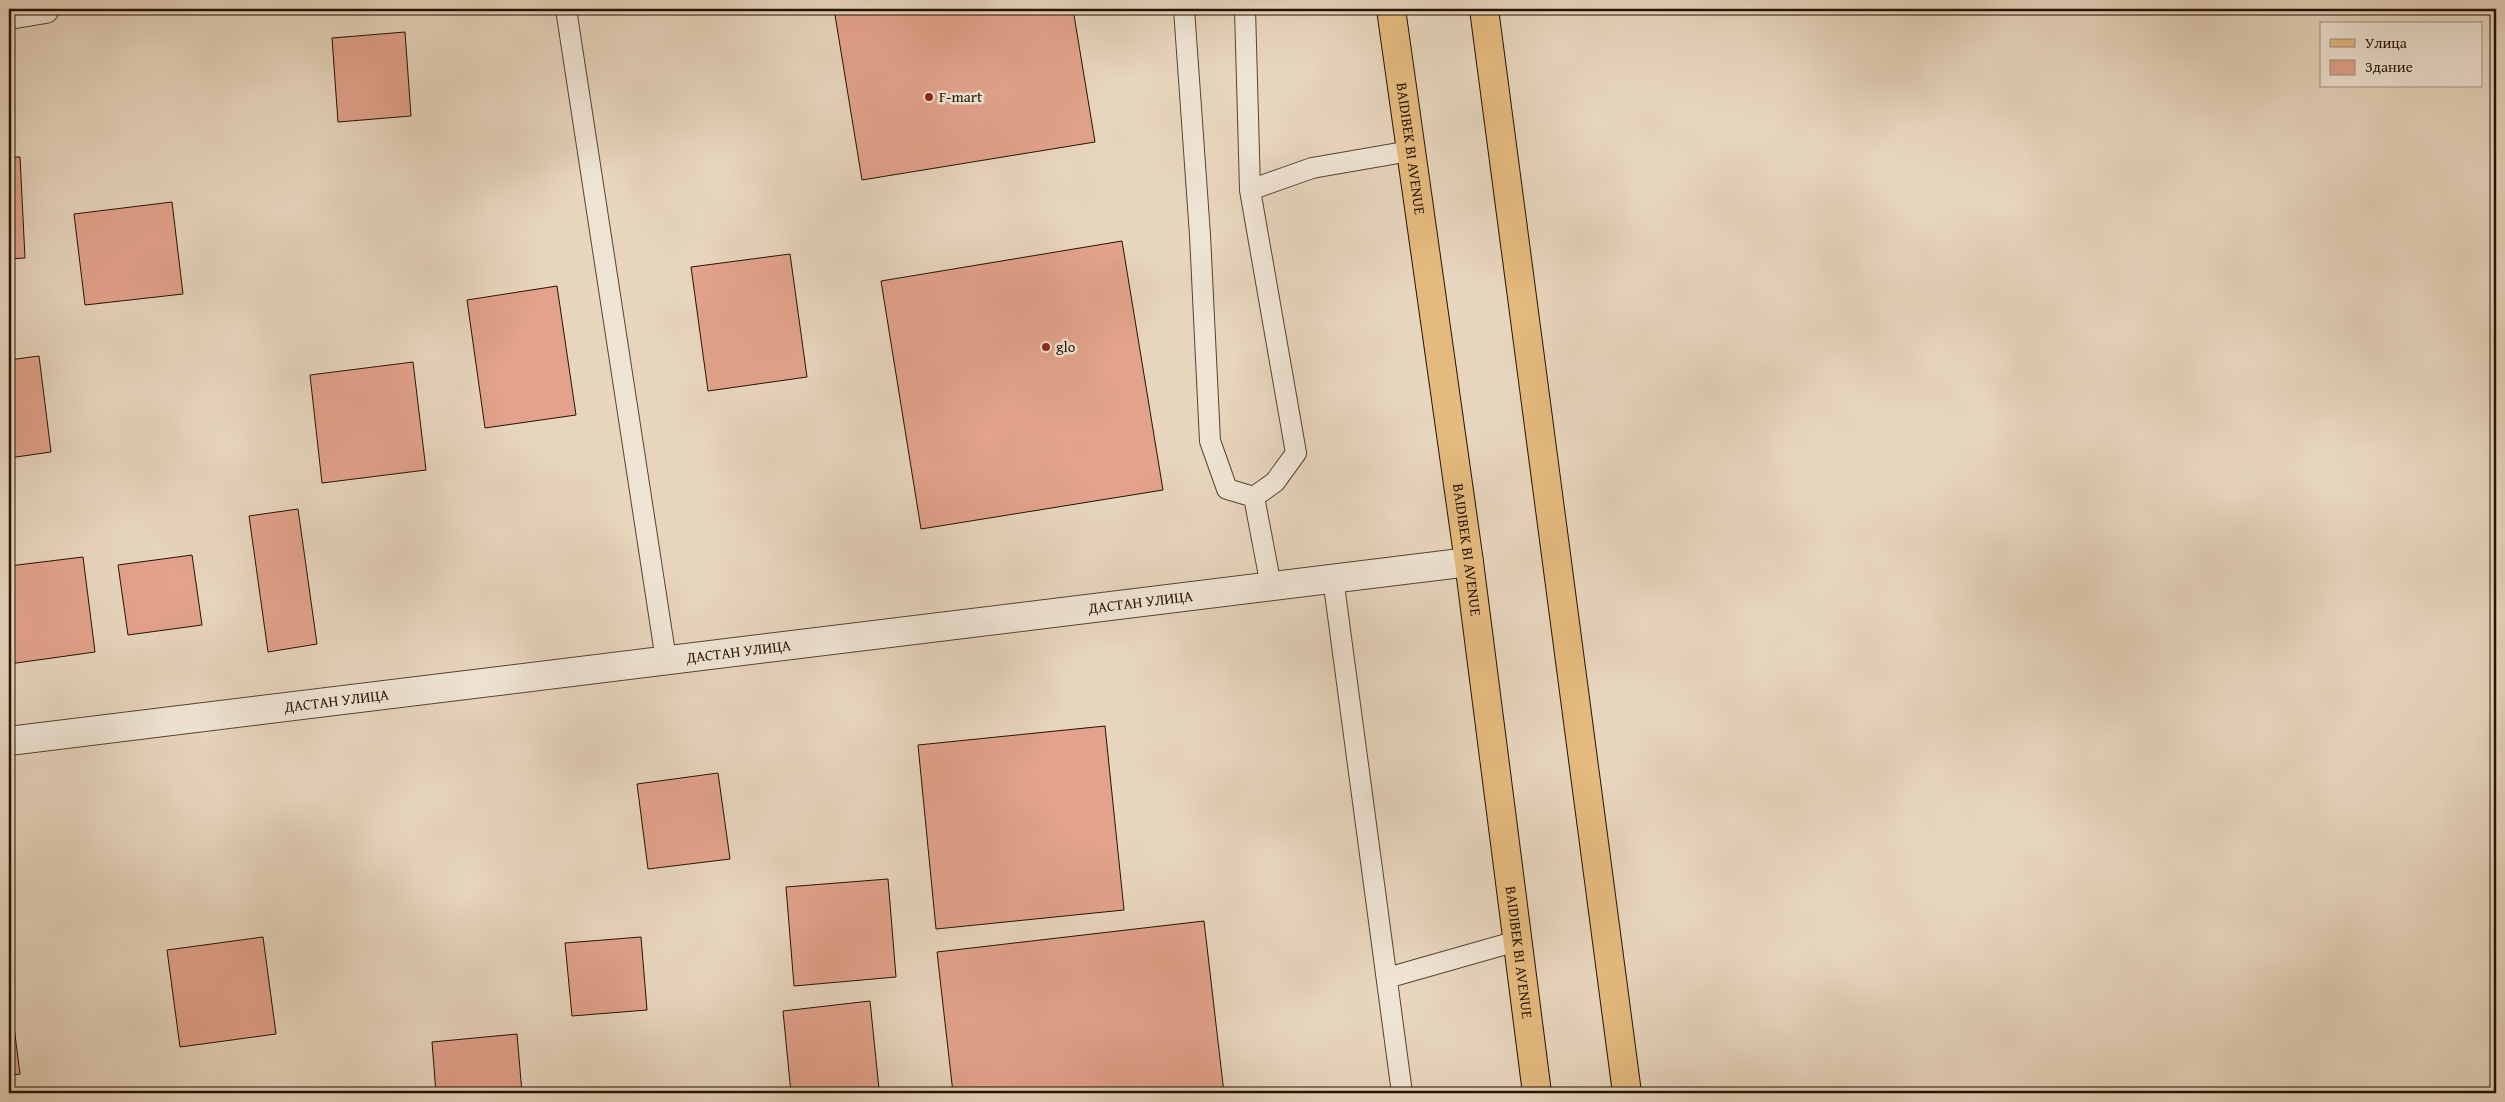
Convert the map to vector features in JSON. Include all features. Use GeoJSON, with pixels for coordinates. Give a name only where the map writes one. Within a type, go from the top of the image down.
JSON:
{"type":"FeatureCollection","features":[{"type":"Feature","properties":{"kind":"main road","name":"BAIDIBEK BI AVENUE"},"geometry":{"type":"LineString","coordinates":[[1390,9],[1468,562],[1537,1093]]}},
{"type":"Feature","properties":{"kind":"main road"},"geometry":{"type":"LineString","coordinates":[[1484,9],[1627,1093]]}},
{"type":"Feature","properties":{"kind":"street"},"geometry":{"type":"LineString","coordinates":[[9,15],[45,9]]}},
{"type":"Feature","properties":{"kind":"street","name":"ДАСТАН УЛИЦА"},"geometry":{"type":"LineString","coordinates":[[9,741],[1468,562]]}},
{"type":"Feature","properties":{"kind":"lane"},"geometry":{"type":"LineString","coordinates":[[566,9],[666,660]]}},
{"type":"Feature","properties":{"kind":"lane"},"geometry":{"type":"LineString","coordinates":[[1184,9],[1200,235],[1210,442],[1227,489],[1254,497]]}},
{"type":"Feature","properties":{"kind":"lane"},"geometry":{"type":"LineString","coordinates":[[1245,9],[1250,190],[1296,453],[1275,482],[1254,497]]}},
{"type":"Feature","properties":{"kind":"lane"},"geometry":{"type":"LineString","coordinates":[[1250,190],[1312,168],[1410,151]]}},
{"type":"Feature","properties":{"kind":"lane"},"geometry":{"type":"LineString","coordinates":[[1254,497],[1271,586]]}},
{"type":"Feature","properties":{"kind":"lane"},"geometry":{"type":"LineString","coordinates":[[1333,578],[1402,1093]]}},
{"type":"Feature","properties":{"kind":"lane"},"geometry":{"type":"LineString","coordinates":[[1387,978],[1518,941]]}},
{"type":"Feature","properties":{"kind":"building"},"geometry":{"type":"Polygon","coordinates":[[[834,9],[1073,9],[1095,142],[862,180],[834,9]]]}},
{"type":"Feature","properties":{"kind":"building"},"geometry":{"type":"Polygon","coordinates":[[[405,32],[411,116],[338,122],[332,38],[405,32]]]}},
{"type":"Feature","properties":{"kind":"building"},"geometry":{"type":"Polygon","coordinates":[[[9,157],[20,157],[25,258],[9,259],[9,157]]]}},
{"type":"Feature","properties":{"kind":"building"},"geometry":{"type":"Polygon","coordinates":[[[172,202],[183,294],[85,305],[74,214],[172,202]]]}},
{"type":"Feature","properties":{"kind":"building"},"geometry":{"type":"Polygon","coordinates":[[[1122,241],[1163,490],[921,529],[881,281],[1122,241]]]}},
{"type":"Feature","properties":{"kind":"building"},"geometry":{"type":"Polygon","coordinates":[[[790,254],[807,377],[708,391],[691,267],[790,254]]]}},
{"type":"Feature","properties":{"kind":"building"},"geometry":{"type":"Polygon","coordinates":[[[557,286],[576,415],[485,428],[467,300],[557,286]]]}},
{"type":"Feature","properties":{"kind":"building"},"geometry":{"type":"Polygon","coordinates":[[[39,356],[51,452],[9,458],[9,360],[39,356]]]}},
{"type":"Feature","properties":{"kind":"building"},"geometry":{"type":"Polygon","coordinates":[[[413,362],[426,470],[322,483],[310,375],[413,362]]]}},
{"type":"Feature","properties":{"kind":"building"},"geometry":{"type":"Polygon","coordinates":[[[298,509],[317,644],[268,652],[249,516],[298,509]]]}},
{"type":"Feature","properties":{"kind":"building"},"geometry":{"type":"Polygon","coordinates":[[[192,555],[202,625],[128,635],[118,565],[192,555]]]}},
{"type":"Feature","properties":{"kind":"building"},"geometry":{"type":"Polygon","coordinates":[[[83,557],[95,652],[9,664],[9,566],[83,557]]]}},
{"type":"Feature","properties":{"kind":"building"},"geometry":{"type":"Polygon","coordinates":[[[1105,726],[1124,910],[936,929],[918,745],[1105,726]]]}},
{"type":"Feature","properties":{"kind":"building"},"geometry":{"type":"Polygon","coordinates":[[[718,773],[730,859],[648,869],[637,784],[718,773]]]}},
{"type":"Feature","properties":{"kind":"building"},"geometry":{"type":"Polygon","coordinates":[[[888,879],[896,977],[794,986],[786,887],[888,879]]]}},
{"type":"Feature","properties":{"kind":"building"},"geometry":{"type":"Polygon","coordinates":[[[1204,921],[1224,1093],[953,1093],[937,952],[1204,921]]]}},
{"type":"Feature","properties":{"kind":"building"},"geometry":{"type":"Polygon","coordinates":[[[263,937],[276,1034],[180,1047],[167,950],[263,937]]]}},
{"type":"Feature","properties":{"kind":"building"},"geometry":{"type":"Polygon","coordinates":[[[641,937],[647,1010],[572,1016],[565,943],[641,937]]]}},
{"type":"Feature","properties":{"kind":"building"},"geometry":{"type":"Polygon","coordinates":[[[9,987],[20,1074],[9,1076],[9,987]]]}},
{"type":"Feature","properties":{"kind":"building"},"geometry":{"type":"Polygon","coordinates":[[[870,1001],[879,1089],[845,1093],[791,1093],[783,1011],[870,1001]]]}},
{"type":"Feature","properties":{"kind":"building"},"geometry":{"type":"Polygon","coordinates":[[[517,1034],[522,1093],[436,1093],[432,1042],[517,1034]]]}},
{"type":"Feature","properties":{"kind":"place","name":"F-mart"},"geometry":{"type":"Point","coordinates":[929,97]}},
{"type":"Feature","properties":{"kind":"place","name":"glo"},"geometry":{"type":"Point","coordinates":[1046,347]}}]}
